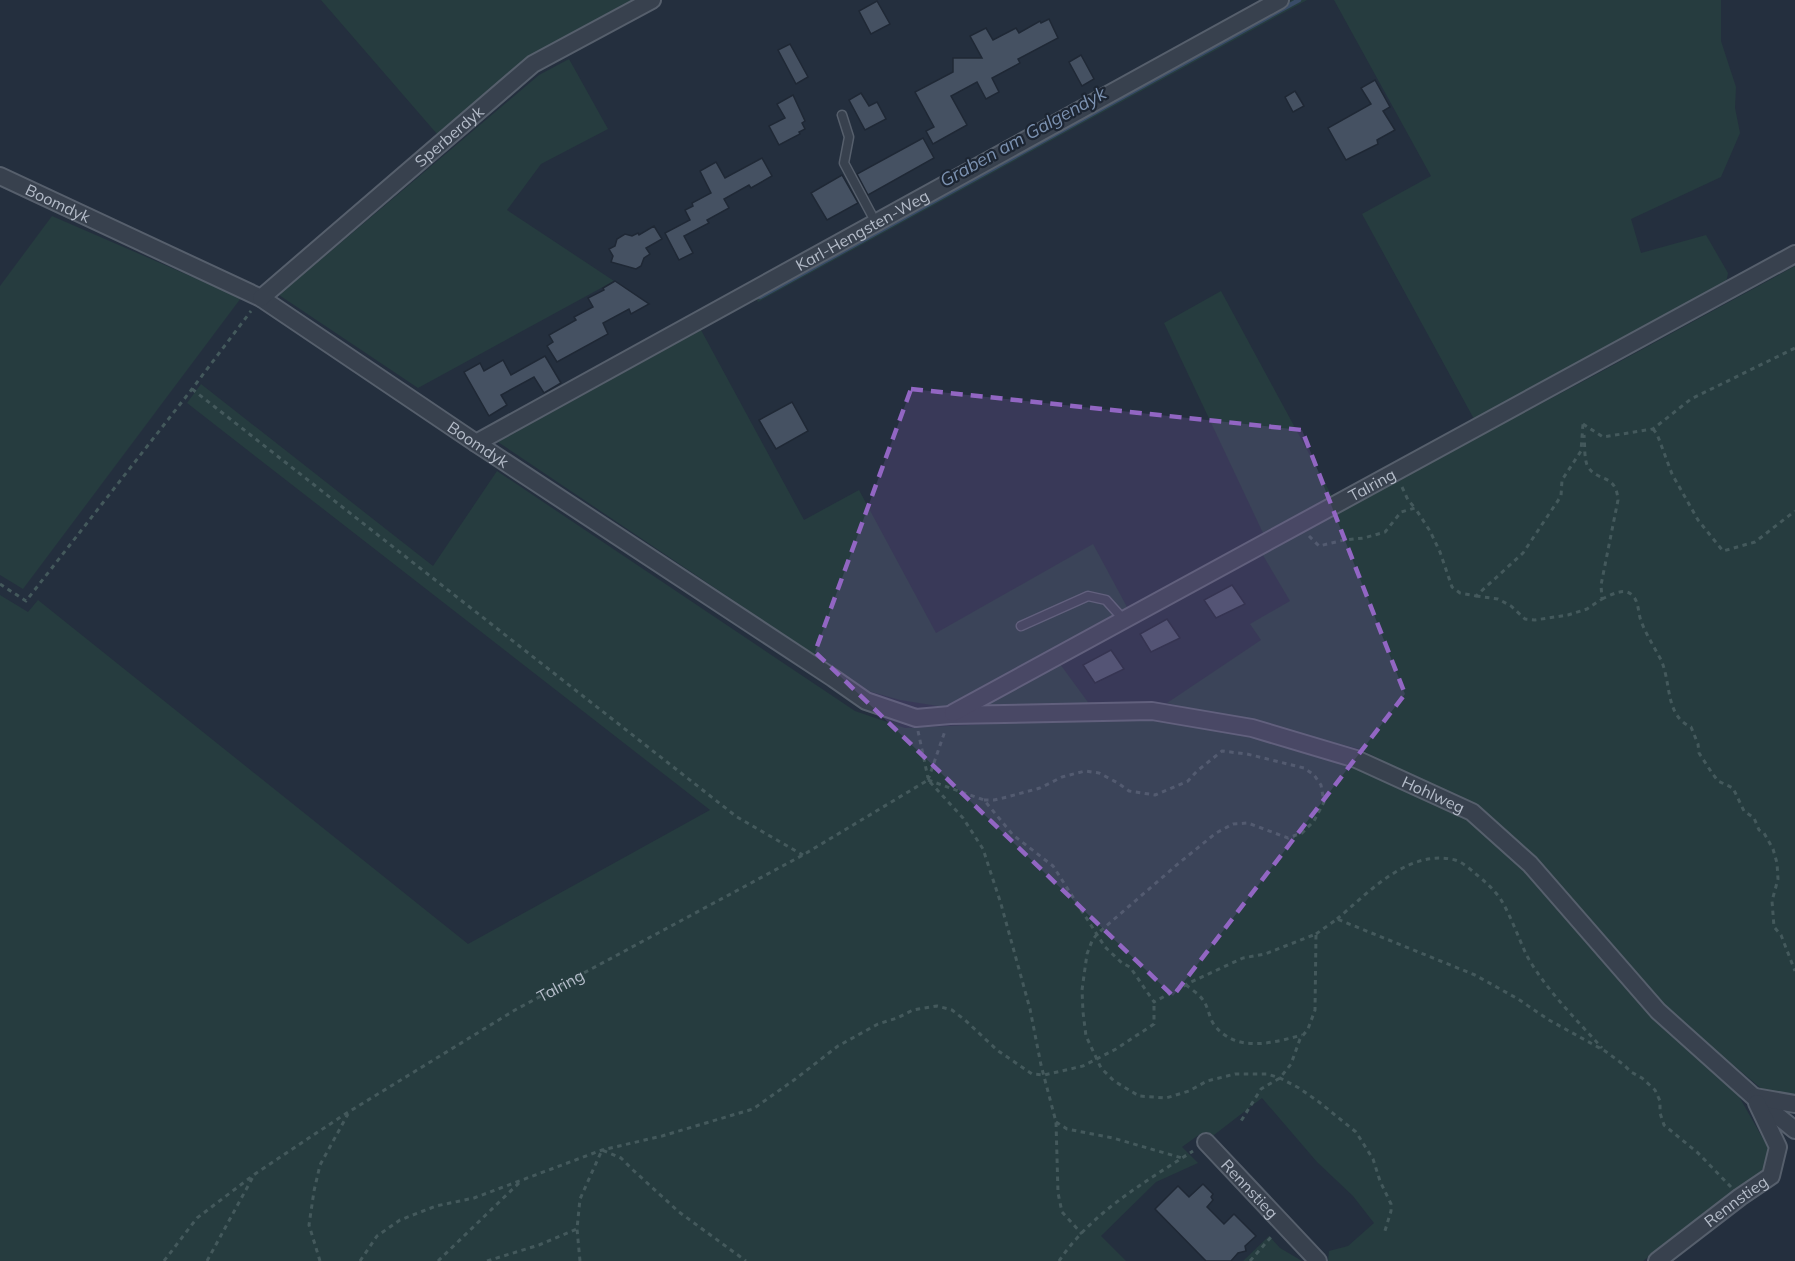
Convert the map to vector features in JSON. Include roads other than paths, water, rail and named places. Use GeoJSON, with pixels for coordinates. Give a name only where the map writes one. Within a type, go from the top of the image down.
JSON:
{"type":"FeatureCollection","features":[{"type":"Feature","properties":{"kind":"street","name":"Sperberdyk"},"geometry":{"type":"LineString","coordinates":[[261,298],[533,64],[652,0]]}},
{"type":"Feature","properties":{"kind":"street","name":"Karl-Hengsten-Weg"},"geometry":{"type":"LineString","coordinates":[[476,443],[1280,0]]}},
{"type":"Feature","properties":{"kind":"street","name":"Boomdyk"},"geometry":{"type":"LineString","coordinates":[[0,176],[261,298],[866,701],[916,717],[950,715]]}},
{"type":"Feature","properties":{"kind":"street","name":"Talring"},"geometry":{"type":"LineString","coordinates":[[950,715],[1795,254]]}},
{"type":"Feature","properties":{"kind":"street","name":"Hohlweg"},"geometry":{"type":"LineString","coordinates":[[950,715],[1152,711],[1252,728],[1356,759],[1472,812],[1530,864],[1658,1011],[1754,1097],[1795,1130]]}},
{"type":"Feature","properties":{"kind":"street"},"geometry":{"type":"LineString","coordinates":[[1754,1097],[1795,1104]]}},
{"type":"Feature","properties":{"kind":"street","name":"Rennstieg"},"geometry":{"type":"LineString","coordinates":[[1657,1261],[1771,1176],[1778,1147],[1754,1097]]}},
{"type":"Feature","properties":{"kind":"street","name":"Rennstieg"},"geometry":{"type":"LineString","coordinates":[[1206,1142],[1318,1261]]}},
{"type":"Feature","properties":{"kind":"lane"},"geometry":{"type":"LineString","coordinates":[[842,115],[849,137],[844,163],[876,223]]}},
{"type":"Feature","properties":{"kind":"lane"},"geometry":{"type":"LineString","coordinates":[[1021,626],[1088,596],[1106,600],[1124,620]]}},
{"type":"Feature","properties":{"kind":"waterway","name":"Graben am Galgendyk"},"geometry":{"type":"LineString","coordinates":[[760,297],[1299,0]]}}]}
